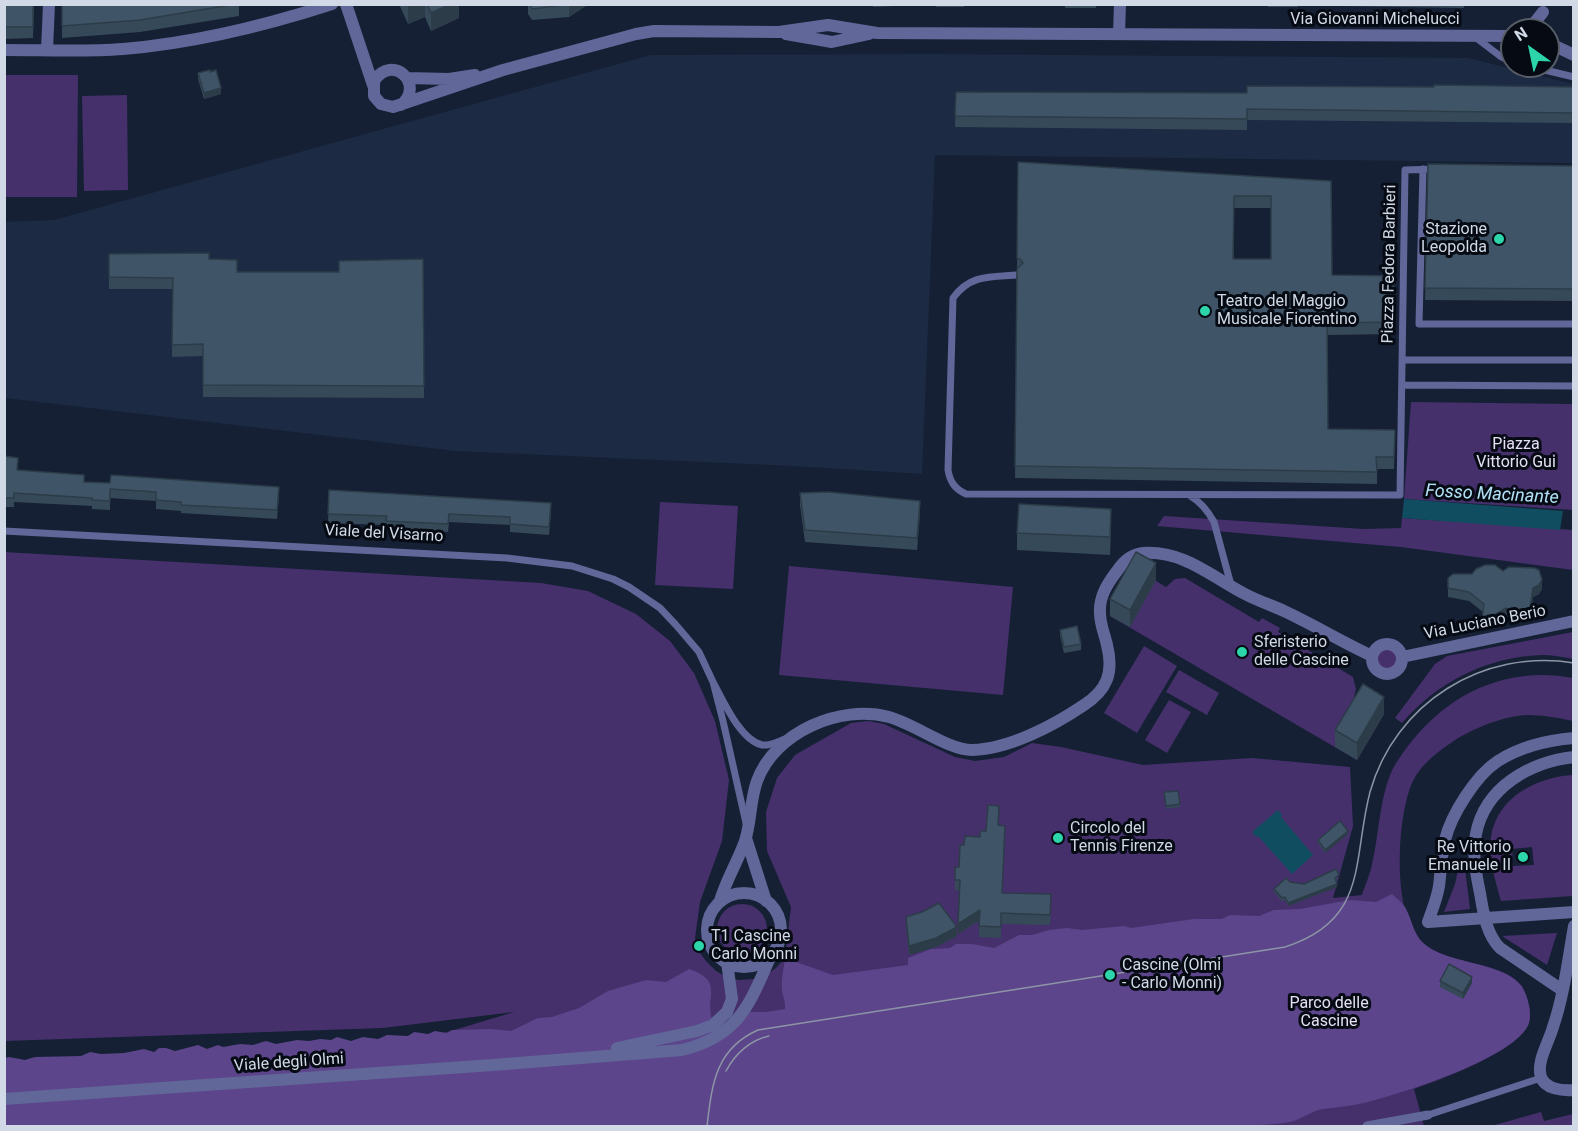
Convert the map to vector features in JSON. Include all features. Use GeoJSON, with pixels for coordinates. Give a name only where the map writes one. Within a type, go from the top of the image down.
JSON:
{"type":"FeatureCollection","features":[{"type":"Feature","properties":{"kind":"street"},"geometry":{"type":"LineString","coordinates":[[47,50],[49,4]]}},
{"type":"Feature","properties":{"kind":"street"},"geometry":{"type":"LineString","coordinates":[[4,50],[122,49],[192,40],[246,30],[332,4]]}},
{"type":"Feature","properties":{"kind":"street"},"geometry":{"type":"LineString","coordinates":[[346,4],[366,68],[373,85],[374,96],[381,104],[393,107],[401,105],[410,93],[407,78],[401,72],[387,70],[361,50]]}},
{"type":"Feature","properties":{"kind":"street"},"geometry":{"type":"LineString","coordinates":[[1119,4],[1119,34]]}},
{"type":"Feature","properties":{"kind":"street","name":"Via Giovanni Michelucci"},"geometry":{"type":"LineString","coordinates":[[401,105],[502,70],[654,31],[779,32],[828,25],[877,33],[1500,36]]}},
{"type":"Feature","properties":{"kind":"street"},"geometry":{"type":"LineString","coordinates":[[373,85],[377,76],[387,70]]}},
{"type":"Feature","properties":{"kind":"street","name":"Via Giovanni Michelucci"},"geometry":{"type":"LineString","coordinates":[[407,78],[449,79],[502,70]]}},
{"type":"Feature","properties":{"kind":"street","name":"Viale del Visarno"},"geometry":{"type":"LineString","coordinates":[[720,901],[747,833],[752,796],[763,766],[773,752],[795,735],[833,719],[867,714],[901,721],[946,743],[970,750],[1005,745],[1073,712],[1101,692],[1107,681],[1109,653],[1101,623],[1101,600],[1109,581],[1128,559],[1143,553],[1169,554],[1195,564],[1231,587]]}},
{"type":"Feature","properties":{"kind":"street"},"geometry":{"type":"LineString","coordinates":[[1231,587],[1372,656]]}},
{"type":"Feature","properties":{"kind":"street","name":"Via Luciano Berio"},"geometry":{"type":"LineString","coordinates":[[1402,657],[1574,621]]}},
{"type":"Feature","properties":{"kind":"street"},"geometry":{"type":"LineString","coordinates":[[1388,644],[1397,647],[1402,657],[1400,667],[1393,674],[1383,674],[1375,669],[1372,656],[1377,647],[1388,644]]}},
{"type":"Feature","properties":{"kind":"street"},"geometry":{"type":"LineString","coordinates":[[1574,738],[1515,752],[1496,762],[1474,786],[1457,811],[1445,837],[1439,888],[1428,922],[1574,912]]}},
{"type":"Feature","properties":{"kind":"street"},"geometry":{"type":"LineString","coordinates":[[1562,990],[1498,945],[1490,935],[1476,876],[1474,848],[1478,825],[1486,808],[1504,787],[1525,770],[1539,764],[1574,757]]}},
{"type":"Feature","properties":{"kind":"street","name":"Viale del Visarno"},"geometry":{"type":"LineString","coordinates":[[747,833],[766,901]]}},
{"type":"Feature","properties":{"kind":"street"},"geometry":{"type":"LineString","coordinates":[[753,894],[766,901],[776,912],[780,922],[779,939],[772,953],[755,964],[737,966],[727,962],[715,952],[709,943],[707,932],[709,916],[720,901],[732,895],[753,894]]}},
{"type":"Feature","properties":{"kind":"street"},"geometry":{"type":"LineString","coordinates":[[1574,926],[1553,1027],[1540,1065],[1541,1078],[1547,1085],[1574,1090]]}},
{"type":"Feature","properties":{"kind":"street","name":"Viale degli Olmi"},"geometry":{"type":"LineString","coordinates":[[4,1099],[682,1050],[711,1041],[730,1027],[745,1011],[772,953]]}},
{"type":"Feature","properties":{"kind":"street","name":"Viale degli Olmi"},"geometry":{"type":"LineString","coordinates":[[575,1057],[697,1031],[713,1025],[727,1012],[732,999],[727,962]]}},
{"type":"Feature","properties":{"kind":"street"},"geometry":{"type":"LineString","coordinates":[[1367,1126],[1428,1115]]}},
{"type":"Feature","properties":{"kind":"lane"},"geometry":{"type":"LineString","coordinates":[[1475,37],[1500,57]]}},
{"type":"Feature","properties":{"kind":"lane"},"geometry":{"type":"LineString","coordinates":[[1423,169],[1446,169]]}},
{"type":"Feature","properties":{"kind":"lane","name":"Piazza Fedora Barbieri"},"geometry":{"type":"LineString","coordinates":[[1187,494],[1400,495],[1405,170],[1423,169],[1419,324],[1574,324]]}},
{"type":"Feature","properties":{"kind":"lane"},"geometry":{"type":"LineString","coordinates":[[1017,275],[980,278],[968,282],[953,298],[948,460],[949,478],[954,486],[966,494],[1187,494],[1195,498],[1209,513],[1215,525],[1231,587]]}},
{"type":"Feature","properties":{"kind":"lane"},"geometry":{"type":"LineString","coordinates":[[1402,360],[1574,360]]}},
{"type":"Feature","properties":{"kind":"lane"},"geometry":{"type":"LineString","coordinates":[[1402,385],[1574,386]]}},
{"type":"Feature","properties":{"kind":"lane","name":"Viale del Visarno"},"geometry":{"type":"LineString","coordinates":[[4,531],[495,557],[572,566],[613,579],[660,608],[699,652],[739,727],[754,741],[767,745],[795,735]]}},
{"type":"Feature","properties":{"kind":"lane","name":"Viale del Visarno"},"geometry":{"type":"LineString","coordinates":[[713,682],[747,833]]}},
{"type":"Feature","properties":{"kind":"lane"},"geometry":{"type":"LineString","coordinates":[[1428,1115],[1541,1078]]}},
{"type":"Feature","properties":{"kind":"shaded area"},"geometry":{"type":"Polygon","coordinates":[[[932,54],[1468,58],[1500,66],[1500,78],[1549,78],[1573,84],[1573,163],[935,155],[922,474],[456,451],[5,398],[5,222],[54,220],[651,55],[932,54]]]}},
{"type":"Feature","properties":{"kind":"shaded area"},"geometry":{"type":"Polygon","coordinates":[[[1404,499],[1563,511],[1560,530],[1402,518],[1404,499]]]}},
{"type":"Feature","properties":{"kind":"shaded area"},"geometry":{"type":"Polygon","coordinates":[[[1278,810],[1281,817],[1313,855],[1292,874],[1252,832],[1278,810]]]}},
{"type":"Feature","properties":{"kind":"green space"},"geometry":{"type":"Polygon","coordinates":[[[5,75],[78,75],[77,197],[5,197],[5,75]]]}},
{"type":"Feature","properties":{"kind":"green space"},"geometry":{"type":"Polygon","coordinates":[[[127,95],[128,190],[84,191],[82,96],[127,95]]]}},
{"type":"Feature","properties":{"kind":"green space","name":"Piazza Vittorio Gui"},"geometry":{"type":"Polygon","coordinates":[[[1411,402],[1573,404],[1573,510],[1404,499],[1411,402]]]}},
{"type":"Feature","properties":{"kind":"green space"},"geometry":{"type":"Polygon","coordinates":[[[660,502],[738,506],[733,589],[655,585],[660,502]]]}},
{"type":"Feature","properties":{"kind":"green space"},"geometry":{"type":"Polygon","coordinates":[[[1164,516],[1364,529],[1401,528],[1402,518],[1573,530],[1573,570],[1401,547],[1157,526],[1164,516]]]}},
{"type":"Feature","properties":{"kind":"green space"},"geometry":{"type":"Polygon","coordinates":[[[4,552],[541,583],[588,591],[636,614],[670,641],[694,673],[715,721],[729,780],[722,841],[700,902],[695,938],[698,950],[716,971],[728,978],[739,980],[766,975],[785,958],[791,907],[767,851],[766,812],[777,778],[795,755],[851,723],[868,721],[884,724],[955,757],[975,761],[1004,757],[1032,743],[1143,765],[1252,758],[1350,767],[1353,826],[1333,898],[1362,895],[1371,868],[1390,775],[1403,753],[1428,723],[1445,708],[1464,696],[1505,679],[1550,675],[1573,678],[1573,721],[1539,716],[1519,716],[1490,723],[1463,735],[1437,753],[1421,769],[1413,781],[1403,815],[1401,882],[1409,922],[1416,936],[1427,946],[1440,953],[1499,970],[1512,977],[1522,986],[1530,1009],[1529,1022],[1519,1036],[1493,1055],[1459,1072],[1414,1089],[1424,1126],[5,1126],[421,1040],[514,1012],[383,1028],[5,1041],[4,552]]]}},
{"type":"Feature","properties":{"kind":"green space"},"geometry":{"type":"Polygon","coordinates":[[[789,566],[1013,587],[1003,695],[779,675],[789,566]]]}},
{"type":"Feature","properties":{"kind":"green space","name":"Sferisterio delle Cascine"},"geometry":{"type":"Polygon","coordinates":[[[1136,569],[1166,587],[1175,579],[1185,578],[1259,622],[1262,618],[1280,628],[1278,632],[1353,677],[1356,689],[1354,697],[1384,714],[1357,760],[1110,616],[1136,569]]]}},
{"type":"Feature","properties":{"kind":"green space"},"geometry":{"type":"Polygon","coordinates":[[[1573,632],[1573,659],[1541,655],[1501,661],[1464,674],[1447,684],[1416,708],[1402,723],[1395,718],[1435,664],[1447,656],[1573,632]]]}},
{"type":"Feature","properties":{"kind":"green space"},"geometry":{"type":"Polygon","coordinates":[[[1144,646],[1177,666],[1137,733],[1104,713],[1144,646]]]}},
{"type":"Feature","properties":{"kind":"green space"},"geometry":{"type":"Polygon","coordinates":[[[1387,646],[1396,650],[1400,659],[1396,668],[1387,672],[1378,668],[1374,659],[1378,650],[1387,646]]]}},
{"type":"Feature","properties":{"kind":"green space"},"geometry":{"type":"Polygon","coordinates":[[[1179,670],[1219,693],[1207,715],[1166,692],[1179,670]]]}},
{"type":"Feature","properties":{"kind":"green space"},"geometry":{"type":"Polygon","coordinates":[[[1169,700],[1191,712],[1167,753],[1145,740],[1169,700]]]}},
{"type":"Feature","properties":{"kind":"green space"},"geometry":{"type":"Polygon","coordinates":[[[1573,775],[1573,896],[1501,901],[1490,853],[1495,823],[1510,800],[1521,792],[1533,785],[1573,775]],[[1532,847],[1512,849],[1513,866],[1534,865],[1532,847]]]}},
{"type":"Feature","properties":{"kind":"green space"},"geometry":{"type":"Polygon","coordinates":[[[1460,861],[1464,861],[1470,909],[1444,912],[1455,884],[1460,861]]]}},
{"type":"Feature","properties":{"kind":"green space","name":"Parco delle Cascine"},"geometry":{"type":"Polygon","coordinates":[[[1392,894],[1405,907],[1416,933],[1427,946],[1450,957],[1491,968],[1514,979],[1522,987],[1528,1000],[1529,1023],[1520,1036],[1504,1048],[1457,1072],[1384,1097],[1319,1110],[1284,1123],[1248,1126],[5,1126],[5,1058],[9,1057],[25,1060],[35,1057],[81,1056],[90,1052],[124,1053],[144,1049],[154,1052],[159,1048],[175,1051],[198,1045],[207,1049],[218,1045],[223,1047],[240,1044],[253,1045],[266,1041],[276,1044],[297,1040],[331,1040],[337,1037],[351,1041],[363,1037],[378,1039],[387,1035],[408,1036],[414,1032],[428,1034],[435,1031],[447,1033],[452,1030],[511,1031],[538,1018],[552,1017],[579,1008],[608,991],[646,980],[666,982],[689,969],[707,979],[710,985],[710,1006],[714,1024],[736,1022],[750,1012],[785,1009],[782,977],[785,958],[833,975],[908,965],[908,958],[931,949],[950,948],[956,944],[994,948],[1019,935],[1032,935],[1049,930],[1124,926],[1131,928],[1194,919],[1222,919],[1230,915],[1259,916],[1274,910],[1300,909],[1350,900],[1376,902],[1392,894]]]}},
{"type":"Feature","properties":{"kind":"green space"},"geometry":{"type":"Polygon","coordinates":[[[737,904],[747,904],[760,911],[767,924],[767,934],[760,947],[747,954],[737,954],[728,950],[721,943],[717,934],[717,924],[721,915],[728,908],[737,904]]]}},
{"type":"Feature","properties":{"kind":"green space"},"geometry":{"type":"Polygon","coordinates":[[[1557,933],[1547,965],[1502,936],[1557,933]]]}},
{"type":"Feature","properties":{"kind":"green space"},"geometry":{"type":"Polygon","coordinates":[[[1541,1112],[1544,1121],[1573,1114],[1573,1126],[1491,1126],[1541,1112]]]}},
{"type":"Feature","properties":{"kind":"building"},"geometry":{"type":"Polygon","coordinates":[[[4,4],[33,4],[33,27],[4,27],[4,4]]]}},
{"type":"Feature","properties":{"kind":"building"},"geometry":{"type":"Polygon","coordinates":[[[62,4],[236,4],[140,20],[62,26],[62,4]]]}},
{"type":"Feature","properties":{"kind":"building"},"geometry":{"type":"Polygon","coordinates":[[[427,4],[451,4],[431,13],[427,4]]]}},
{"type":"Feature","properties":{"kind":"building"},"geometry":{"type":"Polygon","coordinates":[[[530,4],[571,4],[532,9],[530,4]]]}},
{"type":"Feature","properties":{"kind":"building"},"geometry":{"type":"Polygon","coordinates":[[[210,70],[210,72],[216,70],[221,88],[204,93],[198,73],[210,70]]]}},
{"type":"Feature","properties":{"kind":"building"},"geometry":{"type":"Polygon","coordinates":[[[1434,85],[1574,87],[1574,113],[1247,109],[1247,119],[955,116],[956,92],[1247,93],[1247,86],[1434,87],[1434,85]]]}},
{"type":"Feature","properties":{"kind":"building","name":"Teatro del Maggio Musicale Fiorentino"},"geometry":{"type":"Polygon","coordinates":[[[1018,162],[1331,181],[1332,275],[1394,276],[1394,322],[1327,323],[1328,429],[1395,430],[1394,457],[1376,457],[1377,472],[1015,466],[1017,269],[1023,263],[1017,258],[1018,162]],[[1234,196],[1233,259],[1271,259],[1271,196],[1234,196]]]}},
{"type":"Feature","properties":{"kind":"building","name":"Stazione Leopolda"},"geometry":{"type":"Polygon","coordinates":[[[1428,164],[1574,166],[1574,289],[1425,288],[1428,164]]]}},
{"type":"Feature","properties":{"kind":"building"},"geometry":{"type":"Polygon","coordinates":[[[209,253],[209,259],[237,260],[237,272],[339,272],[339,261],[423,259],[424,386],[203,385],[203,344],[172,345],[173,278],[109,277],[109,254],[209,253]]]}},
{"type":"Feature","properties":{"kind":"building"},"geometry":{"type":"Polygon","coordinates":[[[4,456],[18,458],[17,470],[84,475],[84,482],[110,483],[111,475],[279,487],[277,510],[181,505],[181,502],[156,500],[156,492],[110,489],[110,501],[14,493],[14,498],[4,498],[4,456]]]}},
{"type":"Feature","properties":{"kind":"building"},"geometry":{"type":"Polygon","coordinates":[[[329,490],[551,503],[549,527],[510,524],[510,517],[449,514],[448,524],[386,521],[387,516],[328,514],[329,490]]]}},
{"type":"Feature","properties":{"kind":"building"},"geometry":{"type":"Polygon","coordinates":[[[828,492],[920,501],[917,538],[805,530],[800,493],[828,492]]]}},
{"type":"Feature","properties":{"kind":"building"},"geometry":{"type":"Polygon","coordinates":[[[1019,504],[1111,509],[1110,537],[1017,533],[1019,504]]]}},
{"type":"Feature","properties":{"kind":"building"},"geometry":{"type":"Polygon","coordinates":[[[1136,552],[1156,563],[1130,610],[1110,599],[1136,552]]]}},
{"type":"Feature","properties":{"kind":"building"},"geometry":{"type":"Polygon","coordinates":[[[1485,565],[1495,565],[1503,571],[1509,567],[1539,570],[1542,580],[1533,588],[1530,608],[1509,611],[1506,608],[1482,620],[1484,604],[1469,592],[1448,588],[1448,578],[1453,574],[1472,574],[1476,569],[1485,565]]]}},
{"type":"Feature","properties":{"kind":"building"},"geometry":{"type":"Polygon","coordinates":[[[1077,626],[1081,644],[1064,647],[1060,630],[1077,626]]]}},
{"type":"Feature","properties":{"kind":"building"},"geometry":{"type":"Polygon","coordinates":[[[1363,684],[1384,697],[1357,743],[1335,730],[1363,684]]]}},
{"type":"Feature","properties":{"kind":"building"},"geometry":{"type":"Polygon","coordinates":[[[1178,791],[1180,804],[1166,806],[1164,792],[1178,791]]]}},
{"type":"Feature","properties":{"kind":"building"},"geometry":{"type":"Polygon","coordinates":[[[988,805],[999,806],[998,825],[1005,826],[1002,893],[1051,894],[1050,915],[1001,913],[1001,927],[979,926],[980,910],[958,924],[960,880],[955,880],[955,867],[959,867],[960,845],[964,845],[965,836],[980,837],[980,831],[986,831],[988,805]]]}},
{"type":"Feature","properties":{"kind":"building"},"geometry":{"type":"Polygon","coordinates":[[[1340,821],[1348,831],[1325,850],[1318,840],[1340,821]]]}},
{"type":"Feature","properties":{"kind":"building"},"geometry":{"type":"Polygon","coordinates":[[[1336,869],[1339,875],[1335,878],[1337,884],[1288,903],[1285,897],[1282,898],[1274,889],[1286,878],[1290,882],[1304,884],[1336,869]]]}},
{"type":"Feature","properties":{"kind":"building"},"geometry":{"type":"Polygon","coordinates":[[[939,903],[957,927],[936,938],[909,946],[906,917],[939,903]]]}},
{"type":"Feature","properties":{"kind":"building"},"geometry":{"type":"Polygon","coordinates":[[[1449,964],[1472,977],[1463,993],[1440,981],[1449,964]]]}},
{"type":"Feature","properties":{"kind":"tram line"},"geometry":{"type":"LineString","coordinates":[[707,1126],[714,1083],[724,1058],[733,1047],[758,1030],[1285,947],[1312,935],[1331,921],[1344,904],[1357,864],[1370,792],[1382,760],[1400,732],[1422,708],[1447,688],[1476,674],[1507,664],[1540,661],[1574,663]]}},
{"type":"Feature","properties":{"kind":"tram line"},"geometry":{"type":"LineString","coordinates":[[726,1071],[744,1049],[769,1036]]}},
{"type":"Feature","properties":{"kind":"place","name":"Stazione Leopolda"},"geometry":{"type":"Point","coordinates":[1499,239]}},
{"type":"Feature","properties":{"kind":"place","name":"Teatro del Maggio Musicale Fiorentino"},"geometry":{"type":"Point","coordinates":[1205,311]}},
{"type":"Feature","properties":{"kind":"place","name":"Sferisterio delle Cascine"},"geometry":{"type":"Point","coordinates":[1242,652]}},
{"type":"Feature","properties":{"kind":"place","name":"Circolo del Tennis Firenze"},"geometry":{"type":"Point","coordinates":[1058,838]}},
{"type":"Feature","properties":{"kind":"place","name":"Re Vittorio Emanuele II"},"geometry":{"type":"Point","coordinates":[1523,857]}},
{"type":"Feature","properties":{"kind":"place","name":"T1 Cascine Carlo Monni"},"geometry":{"type":"Point","coordinates":[699,946]}},
{"type":"Feature","properties":{"kind":"place","name":"Cascine (Olmi - Carlo Monni)"},"geometry":{"type":"Point","coordinates":[1110,975]}},
{"type":"Feature","properties":{"kind":"water label","name":"Fosso Macinante"},"geometry":{"type":"Point","coordinates":[1492,495]}}]}
